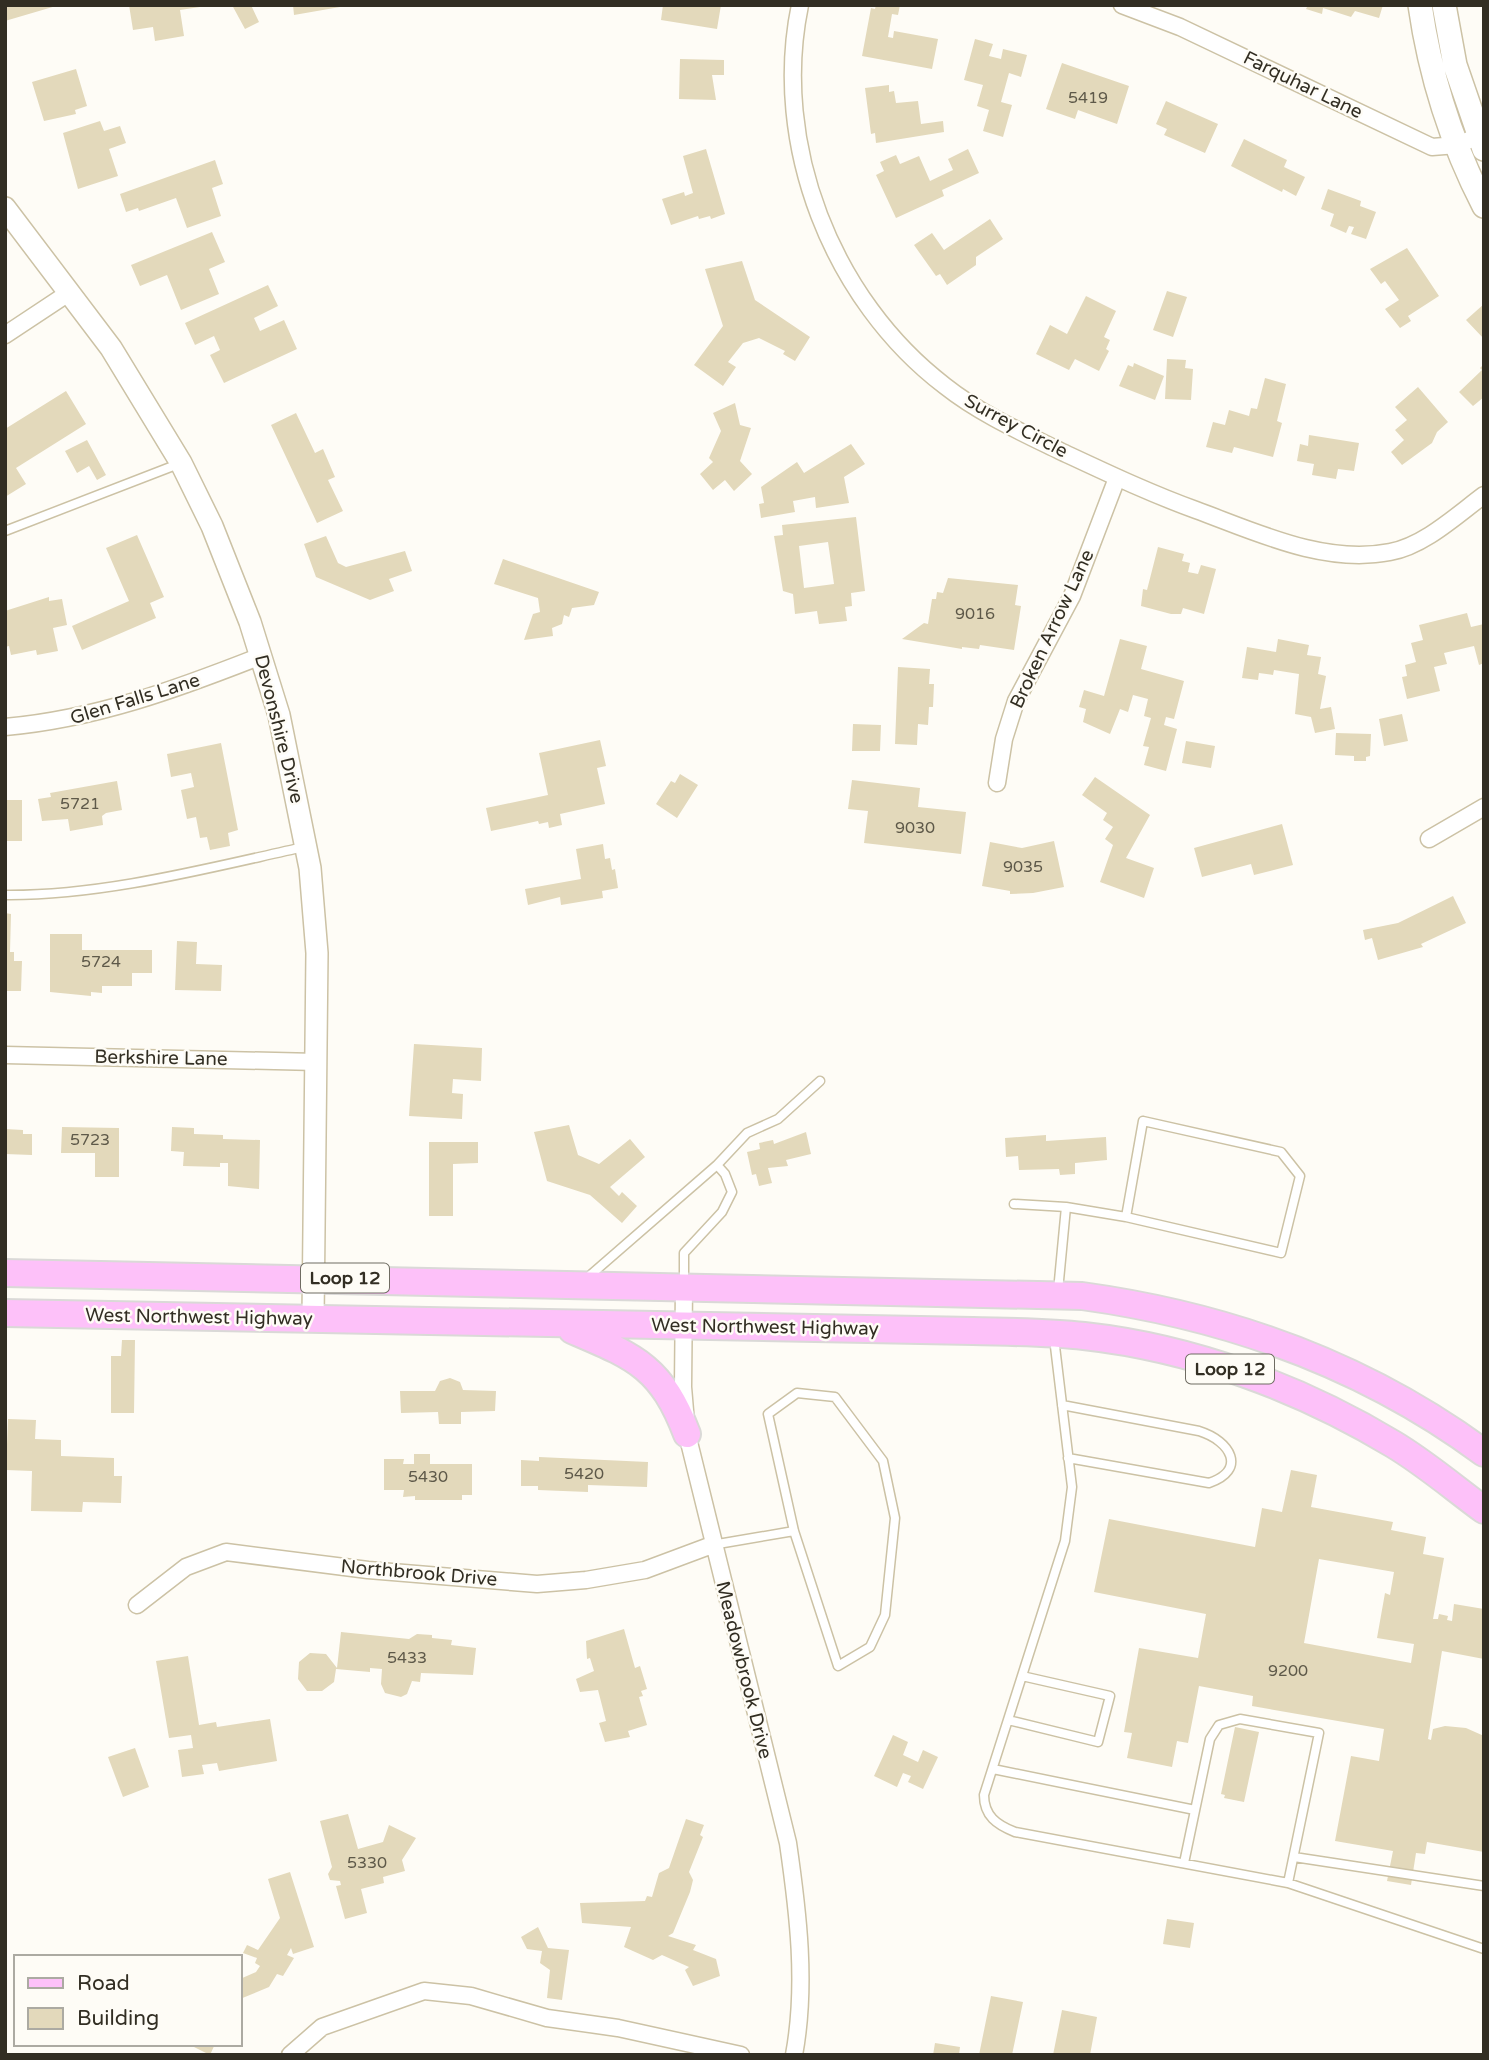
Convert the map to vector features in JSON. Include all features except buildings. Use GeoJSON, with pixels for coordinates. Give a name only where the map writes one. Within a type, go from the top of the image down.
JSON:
{"type":"FeatureCollection","features":[{"type":"Feature","properties":{"kind":"main road"},"geometry":{"type":"LineString","coordinates":[[1420,5],[1437,86],[1476,141]]}},
{"type":"Feature","properties":{"kind":"main road"},"geometry":{"type":"LineString","coordinates":[[1444,5],[1455,65],[1476,141],[1484,206]]}},
{"type":"Feature","properties":{"kind":"main road","name":"West Northwest Highway"},"geometry":{"type":"LineString","coordinates":[[5,1273],[313,1277],[1058,1294],[1163,1310],[1295,1348],[1411,1405],[1484,1453]]}},
{"type":"Feature","properties":{"kind":"main road"},"geometry":{"type":"LineString","coordinates":[[1054,1334],[1058,1294]]}},
{"type":"Feature","properties":{"kind":"main road","name":"West Northwest Highway"},"geometry":{"type":"LineString","coordinates":[[5,1313],[1054,1334],[1155,1349],[1270,1383],[1395,1444],[1484,1510]]}},
{"type":"Feature","properties":{"kind":"main road"},"geometry":{"type":"LineString","coordinates":[[557,1324],[640,1362],[674,1399],[687,1434]]}},
{"type":"Feature","properties":{"kind":"street","name":"Surrey Circle"},"geometry":{"type":"LineString","coordinates":[[800,5],[792,65],[793,106],[813,200],[857,290],[913,359],[946,387],[1016,429],[1117,478],[1267,536],[1326,552],[1354,555],[1392,552],[1409,546],[1484,495]]}},
{"type":"Feature","properties":{"kind":"street","name":"Farquhar Lane"},"geometry":{"type":"LineString","coordinates":[[1122,5],[1204,38],[1432,147],[1476,141]]}},
{"type":"Feature","properties":{"kind":"street","name":"Devonshire Drive"},"geometry":{"type":"LineString","coordinates":[[5,208],[111,348],[181,463],[212,526],[261,656],[279,715],[307,847],[319,989],[313,1319]]}},
{"type":"Feature","properties":{"kind":"street"},"geometry":{"type":"LineString","coordinates":[[5,335],[70,292]]}},
{"type":"Feature","properties":{"kind":"street","name":"Broken Arrow Lane"},"geometry":{"type":"LineString","coordinates":[[997,783],[1004,739],[1016,701],[1072,596],[1117,478]]}},
{"type":"Feature","properties":{"kind":"street","name":"Glen Falls Lane"},"geometry":{"type":"LineString","coordinates":[[5,727],[54,722],[113,709],[179,688],[261,656]]}},
{"type":"Feature","properties":{"kind":"street"},"geometry":{"type":"LineString","coordinates":[[1429,839],[1484,807]]}},
{"type":"Feature","properties":{"kind":"street","name":"Berkshire Lane"},"geometry":{"type":"LineString","coordinates":[[5,1055],[317,1062]]}},
{"type":"Feature","properties":{"kind":"street","name":"Meadowbrook Drive"},"geometry":{"type":"LineString","coordinates":[[684,1286],[682,1326],[687,1434],[712,1545],[788,1843],[798,1910],[800,1968],[794,2055]]}},
{"type":"Feature","properties":{"kind":"street","name":"Northbrook Drive"},"geometry":{"type":"LineString","coordinates":[[137,1605],[186,1567],[226,1552],[369,1570],[537,1584],[586,1580],[645,1570],[712,1545]]}},
{"type":"Feature","properties":{"kind":"street"},"geometry":{"type":"LineString","coordinates":[[290,2055],[322,2027],[424,1991],[471,1996],[547,2018],[643,2032],[741,2055]]}},
{"type":"Feature","properties":{"kind":"lane"},"geometry":{"type":"LineString","coordinates":[[5,531],[181,463]]}},
{"type":"Feature","properties":{"kind":"lane"},"geometry":{"type":"LineString","coordinates":[[5,895],[34,895],[164,877],[307,847]]}},
{"type":"Feature","properties":{"kind":"lane"},"geometry":{"type":"LineString","coordinates":[[579,1284],[717,1165],[747,1133],[778,1119],[820,1081]]}},
{"type":"Feature","properties":{"kind":"lane"},"geometry":{"type":"LineString","coordinates":[[1014,1204],[1126,1217],[1281,1253],[1300,1176],[1281,1152],[1143,1121],[1126,1217]]}},
{"type":"Feature","properties":{"kind":"lane"},"geometry":{"type":"LineString","coordinates":[[684,1286],[684,1254],[722,1212],[732,1192],[725,1174],[717,1165]]}},
{"type":"Feature","properties":{"kind":"lane"},"geometry":{"type":"LineString","coordinates":[[1058,1294],[1066,1208]]}},
{"type":"Feature","properties":{"kind":"lane"},"geometry":{"type":"LineString","coordinates":[[1054,1334],[1072,1487],[1065,1541],[993,1769],[984,1805],[986,1813],[1000,1826],[1016,1832],[1288,1883],[1484,1949]]}},
{"type":"Feature","properties":{"kind":"lane"},"geometry":{"type":"LineString","coordinates":[[797,1393],[835,1397],[883,1461],[895,1518],[886,1615],[870,1647],[838,1666],[798,1543],[794,1531],[768,1414],[797,1393]]}},
{"type":"Feature","properties":{"kind":"lane"},"geometry":{"type":"LineString","coordinates":[[1062,1405],[1216,1436],[1227,1445],[1231,1456],[1228,1469],[1221,1479],[1209,1483],[1068,1458]]}},
{"type":"Feature","properties":{"kind":"lane"},"geometry":{"type":"LineString","coordinates":[[712,1545],[794,1531]]}},
{"type":"Feature","properties":{"kind":"lane"},"geometry":{"type":"LineString","coordinates":[[1008,1720],[1098,1742],[1110,1696],[1022,1676]]}},
{"type":"Feature","properties":{"kind":"lane"},"geometry":{"type":"LineString","coordinates":[[1184,1863],[1210,1739],[1219,1725],[1240,1719],[1319,1732],[1288,1883]]}},
{"type":"Feature","properties":{"kind":"lane"},"geometry":{"type":"LineString","coordinates":[[993,1769],[1195,1810]]}},
{"type":"Feature","properties":{"kind":"lane"},"geometry":{"type":"LineString","coordinates":[[1294,1857],[1484,1886]]}}]}
